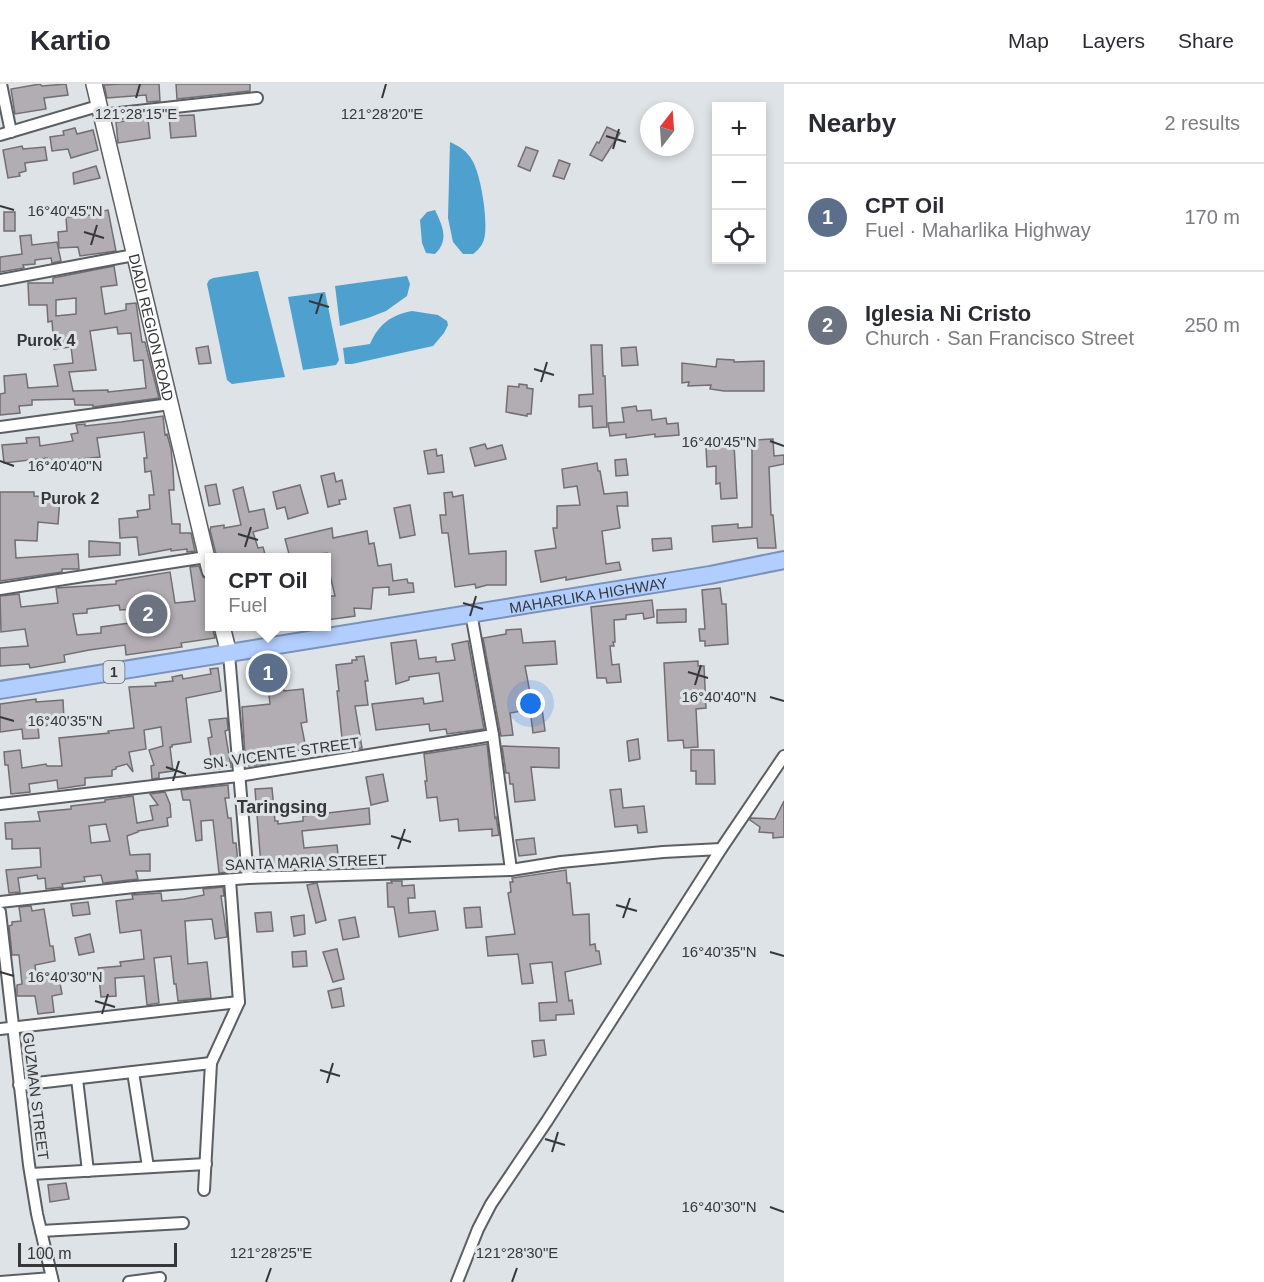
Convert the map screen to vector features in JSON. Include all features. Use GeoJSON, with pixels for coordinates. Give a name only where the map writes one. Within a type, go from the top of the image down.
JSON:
{"type":"FeatureCollection","features":[{"type":"Feature","properties":{"kind":"highway","name":"MAHARLIKA HIGHWAY"},"geometry":{"type":"LineString","coordinates":[[0,690],[710,575],[784,560]]}},
{"type":"Feature","properties":{"kind":"main road","name":"DIADI REGION ROAD"},"geometry":{"type":"LineString","coordinates":[[94,84],[205,553]]}},
{"type":"Feature","properties":{"kind":"main road"},"geometry":{"type":"LineString","coordinates":[[223,631],[229,654]]}},
{"type":"Feature","properties":{"kind":"street"},"geometry":{"type":"LineString","coordinates":[[1,84],[5,133],[99,110],[257,98]]}},
{"type":"Feature","properties":{"kind":"street"},"geometry":{"type":"LineString","coordinates":[[0,280],[134,255]]}},
{"type":"Feature","properties":{"kind":"street"},"geometry":{"type":"LineString","coordinates":[[0,427],[170,404]]}},
{"type":"Feature","properties":{"kind":"street"},"geometry":{"type":"LineString","coordinates":[[0,589],[205,564]]}},
{"type":"Feature","properties":{"kind":"street"},"geometry":{"type":"LineString","coordinates":[[471,613],[493,735],[511,870]]}},
{"type":"Feature","properties":{"kind":"street"},"geometry":{"type":"LineString","coordinates":[[229,654],[248,879]]}},
{"type":"Feature","properties":{"kind":"street","name":"SN. VICENTE STREET"},"geometry":{"type":"LineString","coordinates":[[0,804],[238,776],[493,735]]}},
{"type":"Feature","properties":{"kind":"street"},"geometry":{"type":"LineString","coordinates":[[457,1282],[478,1229],[491,1204],[547,1121],[721,849],[784,756]]}},
{"type":"Feature","properties":{"kind":"street","name":"SANTA MARIA STREET"},"geometry":{"type":"LineString","coordinates":[[0,902],[134,887],[230,880],[511,870],[572,860],[721,849]]}},
{"type":"Feature","properties":{"kind":"street"},"geometry":{"type":"LineString","coordinates":[[204,1190],[212,1063],[239,1002],[230,880]]}},
{"type":"Feature","properties":{"kind":"street","name":"GUZMAN STREET"},"geometry":{"type":"LineString","coordinates":[[0,912],[31,1174],[53,1280]]}},
{"type":"Feature","properties":{"kind":"street"},"geometry":{"type":"LineString","coordinates":[[0,1029],[239,1002]]}},
{"type":"Feature","properties":{"kind":"street"},"geometry":{"type":"LineString","coordinates":[[19,1085],[212,1063]]}},
{"type":"Feature","properties":{"kind":"street"},"geometry":{"type":"LineString","coordinates":[[133,1072],[148,1167]]}},
{"type":"Feature","properties":{"kind":"street"},"geometry":{"type":"LineString","coordinates":[[77,1079],[88,1170]]}},
{"type":"Feature","properties":{"kind":"street"},"geometry":{"type":"LineString","coordinates":[[31,1174],[206,1164]]}},
{"type":"Feature","properties":{"kind":"street"},"geometry":{"type":"LineString","coordinates":[[41,1231],[183,1223]]}},
{"type":"Feature","properties":{"kind":"street"},"geometry":{"type":"LineString","coordinates":[[129,1282],[160,1278]]}},
{"type":"Feature","properties":{"kind":"street"},"geometry":{"type":"LineString","coordinates":[[0,1282],[53,1280]]}},
{"type":"Feature","properties":{"kind":"water"},"geometry":{"type":"Polygon","coordinates":[[[450,142],[470,157],[481,185],[485,234],[481,246],[473,254],[463,254],[453,242],[448,218],[450,142]]]}},
{"type":"Feature","properties":{"kind":"water"},"geometry":{"type":"Polygon","coordinates":[[[435,210],[442,227],[443,238],[440,249],[435,254],[426,253],[422,243],[420,220],[427,212],[435,210]]]}},
{"type":"Feature","properties":{"kind":"water"},"geometry":{"type":"Polygon","coordinates":[[[258,271],[285,377],[232,384],[227,380],[207,284],[213,278],[258,271]]]}},
{"type":"Feature","properties":{"kind":"water"},"geometry":{"type":"Polygon","coordinates":[[[407,276],[410,284],[407,296],[386,311],[340,326],[335,286],[407,276]]]}},
{"type":"Feature","properties":{"kind":"water"},"geometry":{"type":"Polygon","coordinates":[[[325,292],[339,360],[336,365],[303,370],[288,297],[325,292]]]}},
{"type":"Feature","properties":{"kind":"water"},"geometry":{"type":"Polygon","coordinates":[[[412,311],[438,315],[447,321],[448,325],[444,333],[433,346],[345,364],[343,348],[370,344],[377,331],[386,322],[412,311]]]}},
{"type":"Feature","properties":{"kind":"building"},"geometry":{"type":"Polygon","coordinates":[[[40,84],[42,86],[66,84],[68,95],[44,98],[46,109],[15,114],[11,89],[40,84]]]}},
{"type":"Feature","properties":{"kind":"building"},"geometry":{"type":"Polygon","coordinates":[[[159,84],[160,101],[147,102],[146,95],[107,98],[104,85],[159,84]]]}},
{"type":"Feature","properties":{"kind":"building"},"geometry":{"type":"Polygon","coordinates":[[[176,84],[250,84],[250,91],[177,99],[176,84]]]}},
{"type":"Feature","properties":{"kind":"building"},"geometry":{"type":"Polygon","coordinates":[[[194,115],[196,136],[171,138],[169,116],[194,115]]]}},
{"type":"Feature","properties":{"kind":"building"},"geometry":{"type":"Polygon","coordinates":[[[148,119],[150,138],[118,143],[116,122],[148,119]]]}},
{"type":"Feature","properties":{"kind":"building"},"geometry":{"type":"Polygon","coordinates":[[[607,127],[620,133],[602,161],[590,155],[607,127]]]}},
{"type":"Feature","properties":{"kind":"building"},"geometry":{"type":"Polygon","coordinates":[[[75,128],[77,134],[93,130],[98,150],[71,158],[68,149],[52,151],[50,137],[64,135],[63,131],[75,128]]]}},
{"type":"Feature","properties":{"kind":"building"},"geometry":{"type":"Polygon","coordinates":[[[22,146],[23,149],[45,147],[47,160],[25,163],[26,171],[19,173],[20,176],[8,178],[3,150],[22,146]]]}},
{"type":"Feature","properties":{"kind":"building"},"geometry":{"type":"Polygon","coordinates":[[[526,147],[538,151],[530,171],[518,166],[526,147]]]}},
{"type":"Feature","properties":{"kind":"building"},"geometry":{"type":"Polygon","coordinates":[[[559,160],[570,164],[564,179],[553,176],[559,160]]]}},
{"type":"Feature","properties":{"kind":"building"},"geometry":{"type":"Polygon","coordinates":[[[96,166],[100,178],[74,184],[73,173],[96,166]]]}},
{"type":"Feature","properties":{"kind":"building"},"geometry":{"type":"Polygon","coordinates":[[[108,210],[116,251],[80,256],[78,247],[59,248],[58,232],[67,231],[66,217],[92,215],[92,213],[108,210]]]}},
{"type":"Feature","properties":{"kind":"building"},"geometry":{"type":"Polygon","coordinates":[[[4,212],[15,212],[15,231],[4,231],[4,212]]]}},
{"type":"Feature","properties":{"kind":"building"},"geometry":{"type":"Polygon","coordinates":[[[31,235],[32,245],[57,242],[61,261],[52,263],[51,258],[35,260],[35,264],[23,265],[24,268],[0,272],[0,257],[22,254],[20,236],[31,235]]]}},
{"type":"Feature","properties":{"kind":"building"},"geometry":{"type":"Polygon","coordinates":[[[114,266],[117,285],[101,287],[105,314],[126,310],[126,304],[136,303],[142,342],[145,342],[159,398],[93,407],[93,405],[75,405],[74,399],[32,400],[32,405],[19,406],[20,413],[0,415],[0,394],[5,393],[4,376],[26,374],[28,388],[58,386],[54,365],[73,363],[71,347],[54,349],[52,321],[48,322],[47,305],[29,305],[28,283],[53,283],[53,278],[114,266]],[[76,298],[56,300],[56,316],[76,314],[76,298]],[[117,327],[90,331],[96,370],[69,372],[73,391],[108,390],[108,392],[146,388],[143,360],[134,361],[131,333],[118,334],[117,327]]]}},
{"type":"Feature","properties":{"kind":"building"},"geometry":{"type":"Polygon","coordinates":[[[591,345],[602,345],[607,427],[593,428],[592,406],[579,407],[579,395],[593,394],[591,345]]]}},
{"type":"Feature","properties":{"kind":"building"},"geometry":{"type":"Polygon","coordinates":[[[208,346],[211,363],[199,364],[196,348],[208,346]]]}},
{"type":"Feature","properties":{"kind":"building"},"geometry":{"type":"Polygon","coordinates":[[[636,347],[638,365],[622,366],[621,348],[636,347]]]}},
{"type":"Feature","properties":{"kind":"building"},"geometry":{"type":"Polygon","coordinates":[[[717,359],[734,360],[734,362],[764,361],[764,391],[724,391],[710,389],[711,385],[688,386],[689,382],[682,383],[682,363],[716,367],[717,359]]]}},
{"type":"Feature","properties":{"kind":"building"},"geometry":{"type":"Polygon","coordinates":[[[519,384],[533,389],[531,414],[527,416],[506,412],[508,386],[519,387],[519,384]]]}},
{"type":"Feature","properties":{"kind":"building"},"geometry":{"type":"Polygon","coordinates":[[[636,406],[637,411],[651,410],[652,420],[666,418],[667,424],[678,423],[679,435],[655,437],[655,434],[626,438],[626,434],[610,436],[608,423],[624,422],[622,408],[636,406]]]}},
{"type":"Feature","properties":{"kind":"building"},"geometry":{"type":"Polygon","coordinates":[[[163,416],[173,469],[174,490],[169,490],[172,524],[180,524],[180,533],[191,533],[195,551],[187,552],[187,549],[171,551],[171,549],[139,555],[137,537],[120,538],[119,519],[138,517],[137,511],[150,509],[149,495],[154,495],[151,471],[145,472],[144,458],[147,458],[144,432],[97,438],[100,457],[72,460],[72,463],[48,467],[47,458],[4,463],[2,445],[27,443],[26,438],[39,437],[40,446],[73,441],[71,434],[78,433],[76,425],[85,424],[85,426],[163,416]]]}},
{"type":"Feature","properties":{"kind":"building"},"geometry":{"type":"Polygon","coordinates":[[[773,439],[774,456],[784,455],[784,464],[769,467],[771,515],[773,515],[776,548],[758,548],[757,538],[713,542],[712,526],[738,524],[738,528],[752,527],[752,446],[756,446],[755,440],[773,439]]]}},
{"type":"Feature","properties":{"kind":"building"},"geometry":{"type":"Polygon","coordinates":[[[485,444],[487,449],[502,445],[506,459],[475,466],[470,448],[485,444]]]}},
{"type":"Feature","properties":{"kind":"building"},"geometry":{"type":"Polygon","coordinates":[[[734,445],[737,498],[721,499],[720,483],[716,484],[716,466],[707,467],[706,447],[734,445]]]}},
{"type":"Feature","properties":{"kind":"building"},"geometry":{"type":"Polygon","coordinates":[[[436,449],[437,456],[442,455],[444,472],[428,474],[424,451],[436,449]]]}},
{"type":"Feature","properties":{"kind":"building"},"geometry":{"type":"Polygon","coordinates":[[[626,459],[628,475],[616,476],[615,460],[626,459]]]}},
{"type":"Feature","properties":{"kind":"building"},"geometry":{"type":"Polygon","coordinates":[[[597,463],[604,494],[627,492],[628,506],[617,506],[620,528],[602,531],[606,564],[619,562],[621,570],[541,582],[535,551],[556,548],[553,528],[557,528],[557,506],[580,505],[577,486],[564,488],[562,469],[597,463]]]}},
{"type":"Feature","properties":{"kind":"building"},"geometry":{"type":"Polygon","coordinates":[[[334,473],[336,482],[342,480],[346,499],[339,500],[340,504],[328,507],[321,476],[334,473]]]}},
{"type":"Feature","properties":{"kind":"building"},"geometry":{"type":"Polygon","coordinates":[[[216,484],[220,504],[209,506],[205,486],[216,484]]]}},
{"type":"Feature","properties":{"kind":"building"},"geometry":{"type":"Polygon","coordinates":[[[300,485],[308,513],[288,519],[285,507],[277,509],[273,492],[300,485]]]}},
{"type":"Feature","properties":{"kind":"building"},"geometry":{"type":"Polygon","coordinates":[[[243,487],[249,512],[264,509],[268,528],[253,532],[258,548],[263,547],[265,553],[216,553],[211,527],[224,525],[224,528],[241,525],[233,490],[243,487]]]}},
{"type":"Feature","properties":{"kind":"building"},"geometry":{"type":"Polygon","coordinates":[[[0,492],[34,492],[34,496],[60,498],[58,524],[38,522],[37,541],[15,540],[16,558],[78,554],[79,569],[62,569],[62,572],[0,581],[0,492]]]}},
{"type":"Feature","properties":{"kind":"building"},"geometry":{"type":"Polygon","coordinates":[[[452,492],[453,497],[463,495],[469,554],[506,551],[506,585],[487,585],[476,588],[475,584],[455,587],[448,533],[442,533],[440,515],[446,515],[444,493],[452,492]]]}},
{"type":"Feature","properties":{"kind":"building"},"geometry":{"type":"Polygon","coordinates":[[[410,505],[415,535],[400,538],[394,508],[410,505]]]}},
{"type":"Feature","properties":{"kind":"building"},"geometry":{"type":"Polygon","coordinates":[[[332,528],[333,538],[367,531],[369,544],[374,543],[378,566],[391,564],[393,581],[407,579],[408,583],[413,583],[414,592],[389,595],[389,587],[373,588],[371,609],[354,608],[355,616],[331,619],[331,596],[335,596],[331,579],[331,553],[289,553],[285,539],[332,528]]]}},
{"type":"Feature","properties":{"kind":"building"},"geometry":{"type":"Polygon","coordinates":[[[671,538],[672,549],[653,551],[652,539],[671,538]]]}},
{"type":"Feature","properties":{"kind":"building"},"geometry":{"type":"Polygon","coordinates":[[[89,541],[120,543],[120,555],[89,557],[89,541]]]}},
{"type":"Feature","properties":{"kind":"building"},"geometry":{"type":"Polygon","coordinates":[[[199,566],[205,578],[205,631],[213,631],[215,638],[181,643],[182,647],[126,655],[125,645],[89,650],[64,655],[65,662],[30,668],[29,664],[0,666],[0,648],[28,646],[25,629],[1,632],[0,596],[19,594],[21,607],[58,603],[56,588],[116,584],[116,581],[170,572],[175,603],[195,601],[190,567],[199,566]],[[119,605],[87,609],[87,613],[73,614],[77,635],[101,633],[101,627],[151,620],[149,608],[120,610],[119,605]]]}},
{"type":"Feature","properties":{"kind":"building"},"geometry":{"type":"Polygon","coordinates":[[[720,588],[722,604],[726,604],[728,644],[705,646],[705,641],[700,641],[699,629],[705,629],[702,590],[720,588]]]}},
{"type":"Feature","properties":{"kind":"building"},"geometry":{"type":"Polygon","coordinates":[[[652,600],[654,617],[644,619],[643,613],[626,615],[626,619],[614,620],[615,642],[613,642],[614,646],[610,646],[612,665],[619,664],[621,682],[607,683],[606,678],[597,678],[591,607],[652,600]]]}},
{"type":"Feature","properties":{"kind":"building"},"geometry":{"type":"Polygon","coordinates":[[[686,609],[686,622],[657,623],[657,610],[686,609]]]}},
{"type":"Feature","properties":{"kind":"building"},"geometry":{"type":"Polygon","coordinates":[[[521,629],[523,643],[555,641],[557,664],[525,666],[533,709],[510,713],[513,735],[501,736],[483,638],[506,634],[506,630],[521,629]]]}},
{"type":"Feature","properties":{"kind":"building"},"geometry":{"type":"Polygon","coordinates":[[[416,640],[419,659],[436,657],[436,662],[455,660],[452,644],[468,641],[484,729],[447,734],[446,729],[430,731],[429,724],[376,730],[372,704],[423,698],[424,704],[443,701],[439,673],[409,677],[409,680],[396,684],[391,643],[416,640]]]}},
{"type":"Feature","properties":{"kind":"building"},"geometry":{"type":"Polygon","coordinates":[[[364,656],[368,681],[365,681],[368,705],[355,706],[362,748],[350,750],[345,738],[342,738],[336,665],[352,663],[352,660],[357,660],[356,657],[364,656]]]}},
{"type":"Feature","properties":{"kind":"building"},"geometry":{"type":"Polygon","coordinates":[[[278,659],[284,691],[303,689],[307,722],[301,723],[306,749],[294,751],[294,754],[270,758],[270,763],[249,766],[247,755],[245,755],[242,707],[270,704],[268,687],[258,689],[254,663],[278,659]]]}},
{"type":"Feature","properties":{"kind":"building"},"geometry":{"type":"Polygon","coordinates":[[[698,661],[698,666],[704,666],[706,708],[696,709],[698,747],[684,748],[683,740],[668,741],[664,663],[698,661]]]}},
{"type":"Feature","properties":{"kind":"building"},"geometry":{"type":"Polygon","coordinates":[[[218,668],[221,691],[186,698],[191,742],[170,747],[173,771],[159,773],[159,778],[152,779],[151,766],[154,765],[149,750],[163,746],[161,727],[144,730],[146,749],[129,752],[133,772],[127,764],[112,770],[112,776],[85,778],[85,785],[58,789],[57,780],[29,784],[30,792],[11,794],[8,765],[5,765],[4,752],[20,750],[22,768],[46,764],[47,766],[62,766],[59,738],[134,728],[129,687],[156,686],[155,683],[173,681],[172,677],[182,675],[183,679],[211,674],[210,669],[218,668]]]}},
{"type":"Feature","properties":{"kind":"building"},"geometry":{"type":"Polygon","coordinates":[[[36,699],[36,702],[63,700],[64,720],[51,721],[51,725],[38,726],[39,738],[23,739],[22,729],[0,732],[0,704],[36,699]]]}},
{"type":"Feature","properties":{"kind":"building"},"geometry":{"type":"Polygon","coordinates":[[[542,708],[545,731],[533,733],[530,709],[542,708]]]}},
{"type":"Feature","properties":{"kind":"building"},"geometry":{"type":"Polygon","coordinates":[[[227,718],[228,730],[225,731],[231,767],[213,770],[208,738],[212,737],[209,720],[227,718]]]}},
{"type":"Feature","properties":{"kind":"building"},"geometry":{"type":"Polygon","coordinates":[[[638,739],[640,759],[629,761],[627,741],[638,739]]]}},
{"type":"Feature","properties":{"kind":"building"},"geometry":{"type":"Polygon","coordinates":[[[487,744],[499,835],[492,836],[492,829],[459,831],[458,819],[440,821],[437,797],[427,798],[425,781],[427,781],[424,754],[487,744]]]}},
{"type":"Feature","properties":{"kind":"building"},"geometry":{"type":"Polygon","coordinates":[[[502,746],[559,748],[559,768],[531,767],[535,800],[515,802],[513,784],[510,784],[509,773],[506,773],[502,746]]]}},
{"type":"Feature","properties":{"kind":"building"},"geometry":{"type":"Polygon","coordinates":[[[691,750],[714,750],[715,784],[696,784],[696,771],[691,771],[691,750]]]}},
{"type":"Feature","properties":{"kind":"building"},"geometry":{"type":"Polygon","coordinates":[[[383,774],[388,801],[371,805],[366,777],[383,774]]]}},
{"type":"Feature","properties":{"kind":"building"},"geometry":{"type":"Polygon","coordinates":[[[228,785],[229,798],[225,798],[228,818],[231,818],[233,843],[236,843],[239,871],[219,873],[213,820],[201,821],[202,840],[196,841],[190,800],[183,800],[181,790],[228,785]]]}},
{"type":"Feature","properties":{"kind":"building"},"geometry":{"type":"Polygon","coordinates":[[[272,788],[275,821],[278,821],[278,824],[303,821],[303,816],[369,808],[370,824],[302,831],[304,848],[337,845],[339,864],[294,868],[293,863],[261,866],[255,789],[272,788]]]}},
{"type":"Feature","properties":{"kind":"building"},"geometry":{"type":"Polygon","coordinates":[[[621,789],[623,808],[644,806],[647,832],[638,833],[637,825],[615,827],[610,790],[621,789]]]}},
{"type":"Feature","properties":{"kind":"building"},"geometry":{"type":"Polygon","coordinates":[[[165,792],[170,804],[171,817],[167,818],[168,826],[138,831],[127,836],[130,855],[150,854],[150,871],[136,871],[138,879],[103,883],[101,875],[84,877],[85,881],[62,884],[63,887],[46,889],[45,878],[38,879],[37,875],[18,878],[20,892],[9,893],[6,870],[41,867],[40,848],[12,849],[12,839],[6,839],[5,823],[40,821],[38,812],[71,809],[71,806],[133,796],[137,823],[153,820],[150,806],[158,805],[150,794],[165,792]],[[106,824],[89,826],[91,843],[110,841],[106,824]]]}},
{"type":"Feature","properties":{"kind":"building"},"geometry":{"type":"Polygon","coordinates":[[[784,801],[784,837],[773,838],[773,833],[759,832],[760,827],[750,820],[751,818],[775,819],[784,801]]]}},
{"type":"Feature","properties":{"kind":"building"},"geometry":{"type":"Polygon","coordinates":[[[534,838],[536,854],[519,856],[516,840],[534,838]]]}},
{"type":"Feature","properties":{"kind":"building"},"geometry":{"type":"Polygon","coordinates":[[[566,870],[567,883],[570,883],[573,915],[589,914],[590,945],[595,944],[596,951],[599,951],[601,964],[565,972],[569,1001],[572,1000],[574,1014],[556,1015],[556,1020],[540,1021],[539,1003],[557,1002],[552,962],[530,964],[533,983],[522,984],[518,954],[488,956],[486,937],[515,934],[508,893],[511,892],[512,878],[566,870]]]}},
{"type":"Feature","properties":{"kind":"building"},"geometry":{"type":"Polygon","coordinates":[[[391,881],[402,881],[402,886],[414,885],[415,898],[408,898],[409,913],[435,911],[438,930],[399,937],[394,907],[388,907],[387,883],[392,883],[391,881]]]}},
{"type":"Feature","properties":{"kind":"building"},"geometry":{"type":"Polygon","coordinates":[[[317,883],[326,920],[316,923],[307,885],[317,883]]]}},
{"type":"Feature","properties":{"kind":"building"},"geometry":{"type":"Polygon","coordinates":[[[223,887],[224,896],[221,896],[227,937],[215,939],[212,919],[185,921],[188,964],[207,962],[211,998],[178,1001],[171,956],[154,958],[159,1003],[147,1005],[144,976],[115,978],[116,996],[101,997],[98,968],[121,966],[120,962],[144,959],[141,930],[120,933],[116,901],[133,899],[132,895],[161,893],[162,901],[184,899],[204,895],[203,889],[223,887]]]}},
{"type":"Feature","properties":{"kind":"building"},"geometry":{"type":"Polygon","coordinates":[[[88,902],[90,914],[73,916],[71,904],[88,902]]]}},
{"type":"Feature","properties":{"kind":"building"},"geometry":{"type":"Polygon","coordinates":[[[31,906],[32,911],[44,909],[50,946],[53,946],[55,961],[35,965],[36,973],[58,972],[62,994],[52,996],[54,1012],[38,1014],[35,996],[17,996],[17,985],[22,984],[19,955],[12,955],[9,926],[12,922],[21,921],[19,907],[31,906]]]}},
{"type":"Feature","properties":{"kind":"building"},"geometry":{"type":"Polygon","coordinates":[[[480,907],[482,927],[466,928],[464,908],[480,907]]]}},
{"type":"Feature","properties":{"kind":"building"},"geometry":{"type":"Polygon","coordinates":[[[271,912],[273,931],[257,932],[255,913],[271,912]]]}},
{"type":"Feature","properties":{"kind":"building"},"geometry":{"type":"Polygon","coordinates":[[[304,915],[305,934],[294,936],[291,917],[304,915]]]}},
{"type":"Feature","properties":{"kind":"building"},"geometry":{"type":"Polygon","coordinates":[[[355,917],[359,937],[343,940],[339,920],[355,917]]]}},
{"type":"Feature","properties":{"kind":"building"},"geometry":{"type":"Polygon","coordinates":[[[90,934],[94,952],[79,955],[75,938],[90,934]]]}},
{"type":"Feature","properties":{"kind":"building"},"geometry":{"type":"Polygon","coordinates":[[[337,949],[344,979],[333,982],[323,952],[337,949]]]}},
{"type":"Feature","properties":{"kind":"building"},"geometry":{"type":"Polygon","coordinates":[[[306,951],[307,966],[293,967],[292,952],[306,951]]]}},
{"type":"Feature","properties":{"kind":"building"},"geometry":{"type":"Polygon","coordinates":[[[341,988],[344,1006],[332,1008],[328,991],[341,988]]]}},
{"type":"Feature","properties":{"kind":"building"},"geometry":{"type":"Polygon","coordinates":[[[544,1040],[546,1055],[534,1057],[532,1041],[544,1040]]]}},
{"type":"Feature","properties":{"kind":"building"},"geometry":{"type":"Polygon","coordinates":[[[66,1183],[69,1199],[50,1202],[48,1185],[66,1183]]]}},
{"type":"Feature","properties":{"kind":"place","name":"Iglesia Ni Cristo"},"geometry":{"type":"Point","coordinates":[148,614]}},
{"type":"Feature","properties":{"kind":"place","name":"CPT Oil"},"geometry":{"type":"Point","coordinates":[268,673]}},
{"type":"Feature","properties":{"kind":"district","name":"Purok 4"},"geometry":{"type":"Point","coordinates":[46,340]}},
{"type":"Feature","properties":{"kind":"district","name":"Purok 2"},"geometry":{"type":"Point","coordinates":[70,498]}},
{"type":"Feature","properties":{"kind":"district","name":"Taringsing"},"geometry":{"type":"Point","coordinates":[282,807]}}]}
